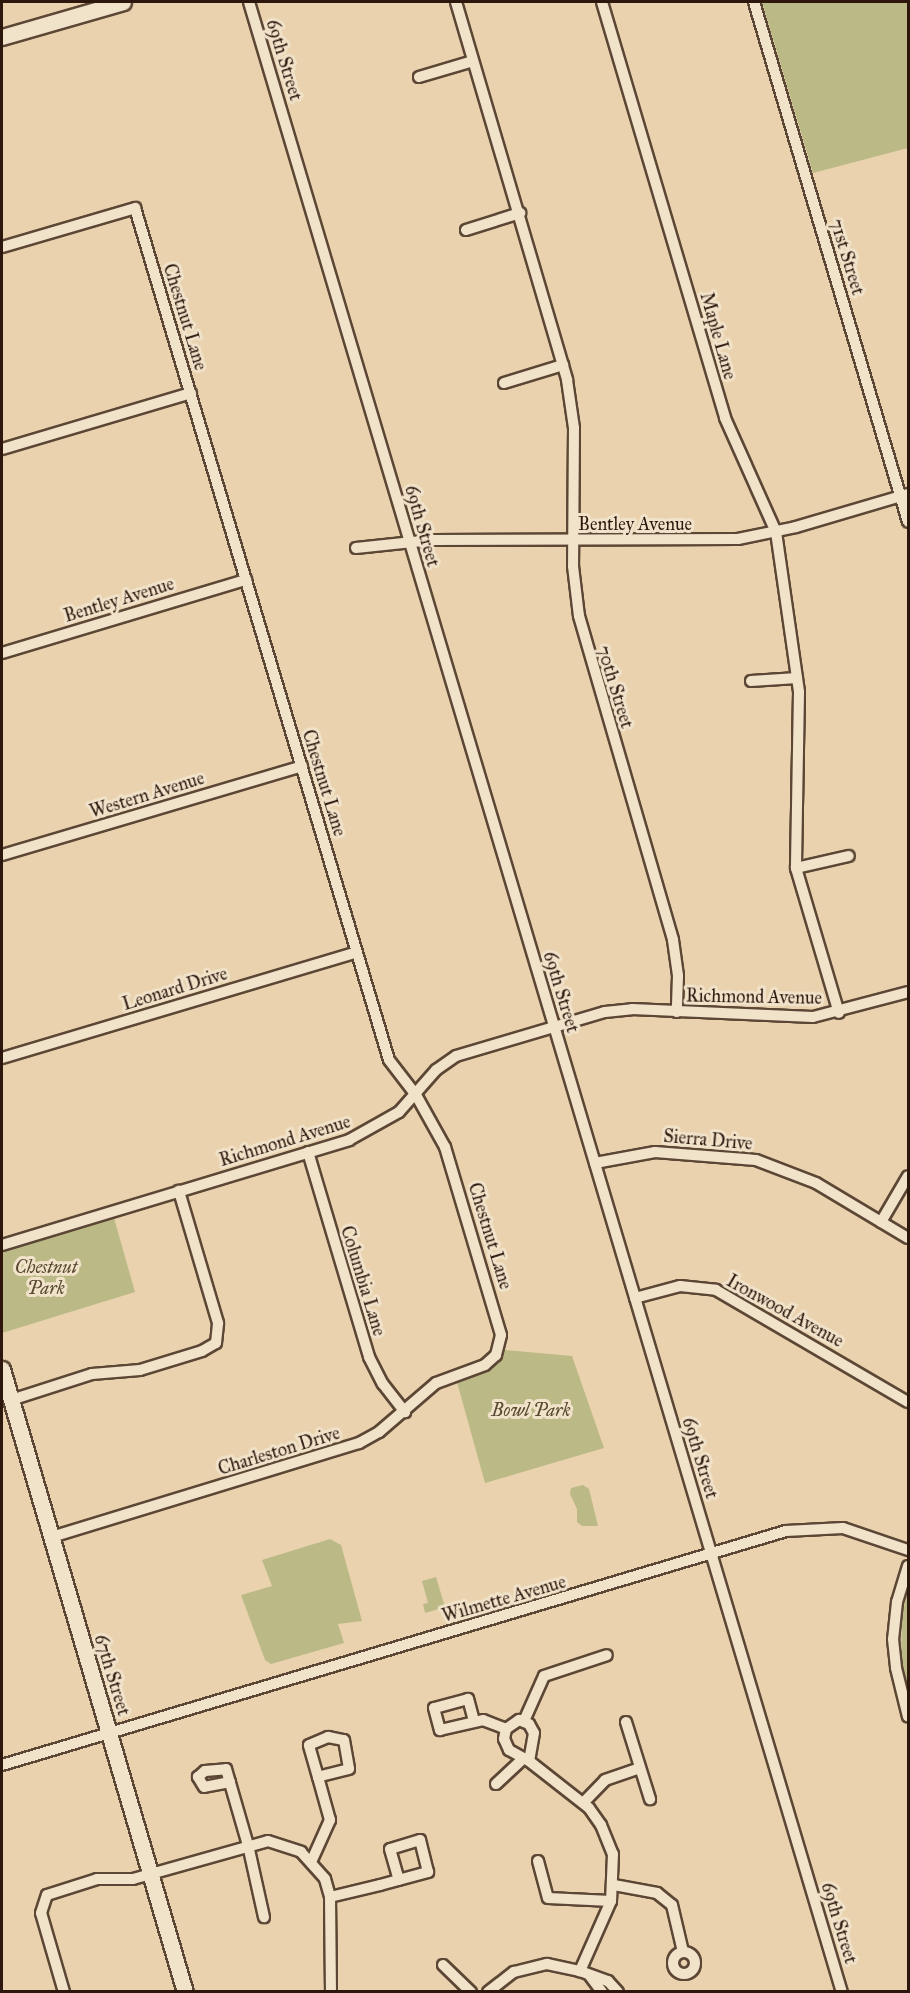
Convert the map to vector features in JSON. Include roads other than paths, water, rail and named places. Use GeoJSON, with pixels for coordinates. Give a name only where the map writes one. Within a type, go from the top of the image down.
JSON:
{"type":"FeatureCollection","features":[{"type":"Feature","properties":{"kind":"street"},"geometry":{"type":"LineString","coordinates":[[2,37],[123,2]]}},
{"type":"Feature","properties":{"kind":"street","name":"69th Street"},"geometry":{"type":"LineString","coordinates":[[249,2],[842,1992]]}},
{"type":"Feature","properties":{"kind":"street","name":"70th Street"},"geometry":{"type":"LineString","coordinates":[[456,2],[563,365],[573,411],[574,588],[582,633],[676,951],[677,1012]]}},
{"type":"Feature","properties":{"kind":"street","name":"Maple Lane"},"geometry":{"type":"LineString","coordinates":[[602,2],[725,418],[776,532],[797,678],[796,868],[839,1013]]}},
{"type":"Feature","properties":{"kind":"street","name":"71st Street"},"geometry":{"type":"LineString","coordinates":[[754,2],[905,495],[909,522]]}},
{"type":"Feature","properties":{"kind":"street"},"geometry":{"type":"LineString","coordinates":[[419,77],[473,61]]}},
{"type":"Feature","properties":{"kind":"street","name":"Chestnut Lane"},"geometry":{"type":"LineString","coordinates":[[2,247],[135,208],[389,1060],[416,1095],[449,1158],[500,1329],[496,1355]]}},
{"type":"Feature","properties":{"kind":"street"},"geometry":{"type":"LineString","coordinates":[[465,230],[520,213]]}},
{"type":"Feature","properties":{"kind":"street"},"geometry":{"type":"LineString","coordinates":[[504,383],[563,365]]}},
{"type":"Feature","properties":{"kind":"street"},"geometry":{"type":"LineString","coordinates":[[2,449],[191,393]]}},
{"type":"Feature","properties":{"kind":"street","name":"Bentley Avenue"},"geometry":{"type":"LineString","coordinates":[[356,548],[410,541],[713,541],[776,532],[905,495]]}},
{"type":"Feature","properties":{"kind":"street","name":"Bentley Avenue"},"geometry":{"type":"LineString","coordinates":[[2,653],[246,580]]}},
{"type":"Feature","properties":{"kind":"street"},"geometry":{"type":"LineString","coordinates":[[751,681],[797,678]]}},
{"type":"Feature","properties":{"kind":"street","name":"Western Avenue"},"geometry":{"type":"LineString","coordinates":[[2,855],[302,766]]}},
{"type":"Feature","properties":{"kind":"street"},"geometry":{"type":"LineString","coordinates":[[796,868],[849,856]]}},
{"type":"Feature","properties":{"kind":"street","name":"Leonard Drive"},"geometry":{"type":"LineString","coordinates":[[2,1058],[357,952]]}},
{"type":"Feature","properties":{"kind":"street","name":"Richmond Avenue"},"geometry":{"type":"LineString","coordinates":[[2,1245],[308,1152],[376,1127],[416,1095],[436,1070],[456,1056],[554,1026],[624,1009],[813,1017],[839,1013],[909,992]]}},
{"type":"Feature","properties":{"kind":"street","name":"Columbia Lane"},"geometry":{"type":"LineString","coordinates":[[308,1152],[369,1357],[383,1384],[405,1412]]}},
{"type":"Feature","properties":{"kind":"street","name":"Sierra Drive"},"geometry":{"type":"LineString","coordinates":[[595,1163],[655,1152],[746,1158],[798,1174],[909,1238]]}},
{"type":"Feature","properties":{"kind":"street"},"geometry":{"type":"LineString","coordinates":[[881,1222],[909,1176]]}},
{"type":"Feature","properties":{"kind":"street"},"geometry":{"type":"LineString","coordinates":[[10,1400],[92,1374],[140,1370],[202,1351],[216,1343],[218,1323],[179,1191]]}},
{"type":"Feature","properties":{"kind":"street","name":"Ironwood Avenue"},"geometry":{"type":"LineString","coordinates":[[635,1298],[680,1286],[716,1290],[909,1402]]}},
{"type":"Feature","properties":{"kind":"street","name":"Charleston Drive"},"geometry":{"type":"LineString","coordinates":[[51,1538],[347,1448],[370,1438],[405,1412],[436,1383],[480,1368],[496,1355]]}},
{"type":"Feature","properties":{"kind":"street","name":"67th Street"},"geometry":{"type":"LineString","coordinates":[[2,1369],[186,1992]]}},
{"type":"Feature","properties":{"kind":"street","name":"Wilmette Avenue"},"geometry":{"type":"LineString","coordinates":[[2,1765],[786,1532],[824,1527],[855,1530],[909,1550]]}},
{"type":"Feature","properties":{"kind":"street"},"geometry":{"type":"LineString","coordinates":[[909,1566],[897,1602],[893,1639],[896,1668],[909,1717]]}},
{"type":"Feature","properties":{"kind":"street"},"geometry":{"type":"LineString","coordinates":[[474,1721],[506,1729],[524,1721],[544,1676],[607,1655]]}},
{"type":"Feature","properties":{"kind":"street"},"geometry":{"type":"LineString","coordinates":[[496,1784],[526,1760],[535,1740],[524,1721]]}},
{"type":"Feature","properties":{"kind":"street"},"geometry":{"type":"LineString","coordinates":[[626,1722],[650,1799]]}},
{"type":"Feature","properties":{"kind":"street"},"geometry":{"type":"LineString","coordinates":[[506,1729],[506,1745],[584,1802],[609,1842],[614,1885],[611,1901],[585,1973]]}},
{"type":"Feature","properties":{"kind":"street"},"geometry":{"type":"LineString","coordinates":[[312,1860],[330,1820],[309,1745],[328,1737],[344,1740],[349,1769],[318,1777]]}},
{"type":"Feature","properties":{"kind":"street"},"geometry":{"type":"LineString","coordinates":[[584,1802],[605,1780],[640,1768]]}},
{"type":"Feature","properties":{"kind":"street"},"geometry":{"type":"LineString","coordinates":[[230,1782],[248,1845],[264,1917]]}},
{"type":"Feature","properties":{"kind":"street"},"geometry":{"type":"LineString","coordinates":[[64,1992],[40,1913],[44,1899],[53,1892],[88,1881],[133,1879],[248,1845],[278,1842],[312,1860],[325,1878],[330,1898],[330,1992]]}},
{"type":"Feature","properties":{"kind":"street"},"geometry":{"type":"LineString","coordinates":[[538,1861],[548,1898],[611,1901]]}},
{"type":"Feature","properties":{"kind":"street"},"geometry":{"type":"LineString","coordinates":[[330,1898],[399,1880]]}},
{"type":"Feature","properties":{"kind":"street"},"geometry":{"type":"LineString","coordinates":[[614,1885],[657,1893],[672,1905],[683,1952]]}},
{"type":"Feature","properties":{"kind":"street"},"geometry":{"type":"LineString","coordinates":[[443,1965],[471,1992]]}},
{"type":"Feature","properties":{"kind":"street"},"geometry":{"type":"LineString","coordinates":[[488,1992],[503,1978],[527,1968],[555,1965],[608,1982],[618,1992]]}},
{"type":"Feature","properties":{"kind":"street"},"geometry":{"type":"LineString","coordinates":[[585,1973],[602,1992]]}},
{"type":"Feature","properties":{"kind":"park label","name":"Chestnut Park"},"geometry":{"type":"Point","coordinates":[46,1278]}},
{"type":"Feature","properties":{"kind":"park label","name":"Bowl Park"},"geometry":{"type":"Point","coordinates":[531,1410]}}]}
